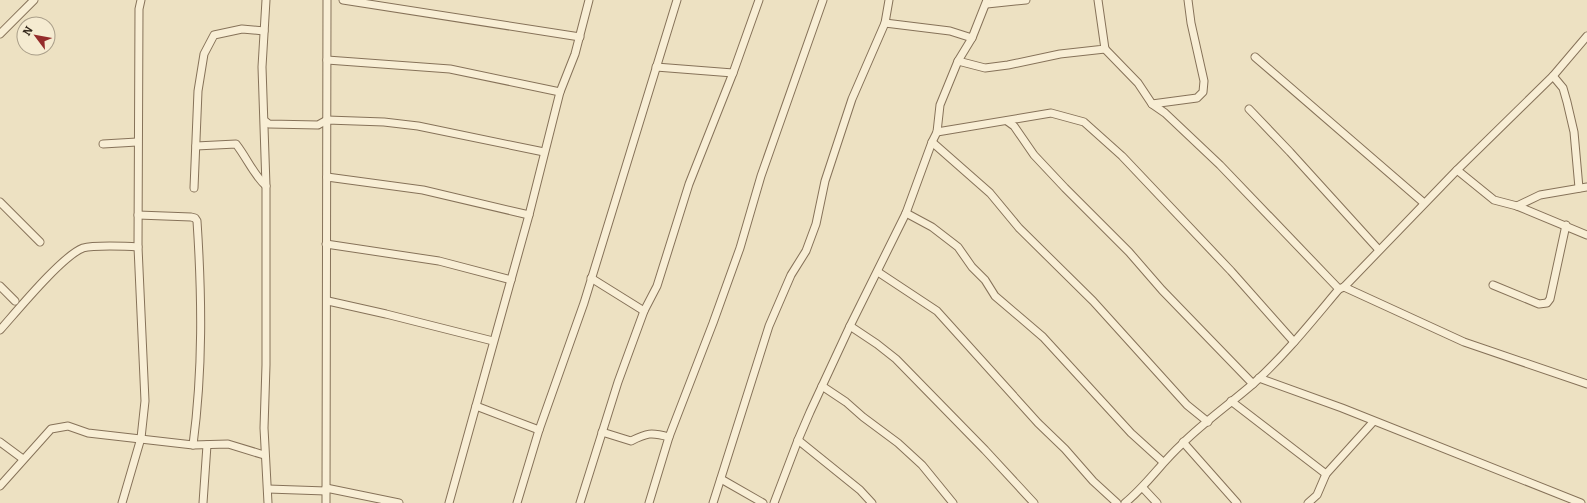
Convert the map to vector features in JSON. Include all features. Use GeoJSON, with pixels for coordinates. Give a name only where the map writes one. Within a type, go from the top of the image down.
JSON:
{"type":"FeatureCollection","features":[{"type":"Feature","properties":{"kind":"street"},"geometry":{"type":"LineString","coordinates":[[0,34],[34,0]]}},
{"type":"Feature","properties":{"kind":"street"},"geometry":{"type":"LineString","coordinates":[[122,503],[141,438],[145,402],[138,246],[137,142],[139,9],[141,0]]}},
{"type":"Feature","properties":{"kind":"street"},"geometry":{"type":"LineString","coordinates":[[266,0],[262,67],[265,120],[266,186],[264,455],[268,488],[268,503]]}},
{"type":"Feature","properties":{"kind":"street"},"geometry":{"type":"LineString","coordinates":[[326,503],[328,301],[326,244],[327,0]]}},
{"type":"Feature","properties":{"kind":"street"},"geometry":{"type":"LineString","coordinates":[[343,0],[580,37]]}},
{"type":"Feature","properties":{"kind":"street"},"geometry":{"type":"LineString","coordinates":[[449,503],[529,215],[560,92],[575,54],[589,0]]}},
{"type":"Feature","properties":{"kind":"street"},"geometry":{"type":"LineString","coordinates":[[517,503],[539,430],[591,278],[677,0]]}},
{"type":"Feature","properties":{"kind":"street"},"geometry":{"type":"LineString","coordinates":[[580,503],[602,432],[644,311],[657,286],[689,184],[733,73],[759,0]]}},
{"type":"Feature","properties":{"kind":"street"},"geometry":{"type":"LineString","coordinates":[[649,503],[669,437],[734,263],[761,176],[823,0]]}},
{"type":"Feature","properties":{"kind":"street"},"geometry":{"type":"LineString","coordinates":[[713,503],[769,326],[791,275],[806,251],[816,224],[826,181],[852,99],[885,23],[889,0]]}},
{"type":"Feature","properties":{"kind":"street"},"geometry":{"type":"LineString","coordinates":[[774,503],[798,440],[822,386],[906,213],[937,132],[940,105],[958,61],[972,38],[987,2],[1026,0]]}},
{"type":"Feature","properties":{"kind":"street"},"geometry":{"type":"LineString","coordinates":[[1098,0],[1105,48],[1138,83],[1152,104],[1165,113],[1220,165],[1342,288],[1464,342],[1587,384]]}},
{"type":"Feature","properties":{"kind":"street"},"geometry":{"type":"LineString","coordinates":[[1152,104],[1198,98],[1203,92],[1204,81],[1191,23],[1188,0]]}},
{"type":"Feature","properties":{"kind":"street"},"geometry":{"type":"LineString","coordinates":[[885,23],[950,31],[972,38]]}},
{"type":"Feature","properties":{"kind":"street"},"geometry":{"type":"LineString","coordinates":[[194,188],[200,77],[204,54],[214,35],[242,29],[264,31]]}},
{"type":"Feature","properties":{"kind":"street"},"geometry":{"type":"LineString","coordinates":[[1125,503],[1143,488],[1163,462],[1183,442],[1259,378],[1294,342],[1342,288],[1424,203],[1553,76],[1587,36]]}},
{"type":"Feature","properties":{"kind":"street"},"geometry":{"type":"LineString","coordinates":[[958,61],[985,68],[1008,65],[1060,54],[1105,48]]}},
{"type":"Feature","properties":{"kind":"street"},"geometry":{"type":"LineString","coordinates":[[1255,57],[1424,203]]}},
{"type":"Feature","properties":{"kind":"street"},"geometry":{"type":"LineString","coordinates":[[327,60],[450,69],[560,92]]}},
{"type":"Feature","properties":{"kind":"street"},"geometry":{"type":"LineString","coordinates":[[656,68],[733,73]]}},
{"type":"Feature","properties":{"kind":"street"},"geometry":{"type":"LineString","coordinates":[[1517,206],[1540,195],[1583,188],[1574,132],[1567,102],[1563,88],[1553,76]]}},
{"type":"Feature","properties":{"kind":"street"},"geometry":{"type":"LineString","coordinates":[[1249,110],[1290,152],[1379,250]]}},
{"type":"Feature","properties":{"kind":"street"},"geometry":{"type":"LineString","coordinates":[[937,132],[952,128],[1007,121],[1022,117],[1051,113],[1084,122],[1122,156],[1231,271],[1294,342]]}},
{"type":"Feature","properties":{"kind":"street"},"geometry":{"type":"LineString","coordinates":[[265,120],[269,124],[318,125],[327,120],[371,121],[418,126],[544,152]]}},
{"type":"Feature","properties":{"kind":"street"},"geometry":{"type":"LineString","coordinates":[[1007,121],[1014,126],[1034,155],[1129,252],[1162,290],[1253,384]]}},
{"type":"Feature","properties":{"kind":"street"},"geometry":{"type":"LineString","coordinates":[[103,144],[137,142]]}},
{"type":"Feature","properties":{"kind":"street"},"geometry":{"type":"LineString","coordinates":[[932,142],[990,193],[1019,228],[1093,301],[1187,405],[1208,422]]}},
{"type":"Feature","properties":{"kind":"street"},"geometry":{"type":"LineString","coordinates":[[196,146],[236,144],[247,158],[256,176],[266,186]]}},
{"type":"Feature","properties":{"kind":"street"},"geometry":{"type":"LineString","coordinates":[[1457,170],[1494,200],[1517,206],[1587,235]]}},
{"type":"Feature","properties":{"kind":"street"},"geometry":{"type":"LineString","coordinates":[[327,177],[423,190],[529,215]]}},
{"type":"Feature","properties":{"kind":"street"},"geometry":{"type":"LineString","coordinates":[[0,202],[40,242]]}},
{"type":"Feature","properties":{"kind":"street"},"geometry":{"type":"LineString","coordinates":[[906,213],[932,227],[958,247],[996,296],[1043,337],[1131,433],[1163,462]]}},
{"type":"Feature","properties":{"kind":"street"},"geometry":{"type":"LineString","coordinates":[[138,215],[191,217],[195,218],[197,221],[202,327],[200,379],[193,445]]}},
{"type":"Feature","properties":{"kind":"street"},"geometry":{"type":"LineString","coordinates":[[1493,285],[1539,304],[1547,303],[1550,298],[1566,226]]}},
{"type":"Feature","properties":{"kind":"street"},"geometry":{"type":"LineString","coordinates":[[326,244],[439,261],[511,280]]}},
{"type":"Feature","properties":{"kind":"street"},"geometry":{"type":"LineString","coordinates":[[0,330],[68,257],[83,248],[138,246]]}},
{"type":"Feature","properties":{"kind":"street"},"geometry":{"type":"LineString","coordinates":[[878,272],[937,311],[1038,423],[1065,449],[1093,481],[1117,503]]}},
{"type":"Feature","properties":{"kind":"street"},"geometry":{"type":"LineString","coordinates":[[591,278],[644,311]]}},
{"type":"Feature","properties":{"kind":"street"},"geometry":{"type":"LineString","coordinates":[[0,286],[15,302]]}},
{"type":"Feature","properties":{"kind":"street"},"geometry":{"type":"LineString","coordinates":[[328,301],[493,341]]}},
{"type":"Feature","properties":{"kind":"street"},"geometry":{"type":"LineString","coordinates":[[850,326],[896,359],[986,450],[1034,503]]}},
{"type":"Feature","properties":{"kind":"street"},"geometry":{"type":"LineString","coordinates":[[1259,378],[1342,408],[1373,422],[1581,503]]}},
{"type":"Feature","properties":{"kind":"street"},"geometry":{"type":"LineString","coordinates":[[822,386],[898,442],[922,465],[953,503]]}},
{"type":"Feature","properties":{"kind":"street"},"geometry":{"type":"LineString","coordinates":[[1231,401],[1326,474]]}},
{"type":"Feature","properties":{"kind":"street"},"geometry":{"type":"LineString","coordinates":[[476,406],[539,430]]}},
{"type":"Feature","properties":{"kind":"street"},"geometry":{"type":"LineString","coordinates":[[1308,503],[1317,494],[1326,474],[1373,422]]}},
{"type":"Feature","properties":{"kind":"street"},"geometry":{"type":"LineString","coordinates":[[0,486],[23,459],[52,429],[68,426],[88,433],[193,445],[228,444],[264,455]]}},
{"type":"Feature","properties":{"kind":"street"},"geometry":{"type":"LineString","coordinates":[[602,432],[631,441],[638,436],[652,433],[669,437]]}},
{"type":"Feature","properties":{"kind":"street"},"geometry":{"type":"LineString","coordinates":[[798,440],[860,490],[872,503]]}},
{"type":"Feature","properties":{"kind":"street"},"geometry":{"type":"LineString","coordinates":[[0,442],[23,459]]}},
{"type":"Feature","properties":{"kind":"street"},"geometry":{"type":"LineString","coordinates":[[1183,442],[1237,503]]}},
{"type":"Feature","properties":{"kind":"street"},"geometry":{"type":"LineString","coordinates":[[203,503],[207,444]]}},
{"type":"Feature","properties":{"kind":"street"},"geometry":{"type":"LineString","coordinates":[[721,478],[763,503]]}},
{"type":"Feature","properties":{"kind":"street"},"geometry":{"type":"LineString","coordinates":[[268,488],[326,490],[399,503]]}},
{"type":"Feature","properties":{"kind":"street"},"geometry":{"type":"LineString","coordinates":[[1143,488],[1157,503]]}}]}
